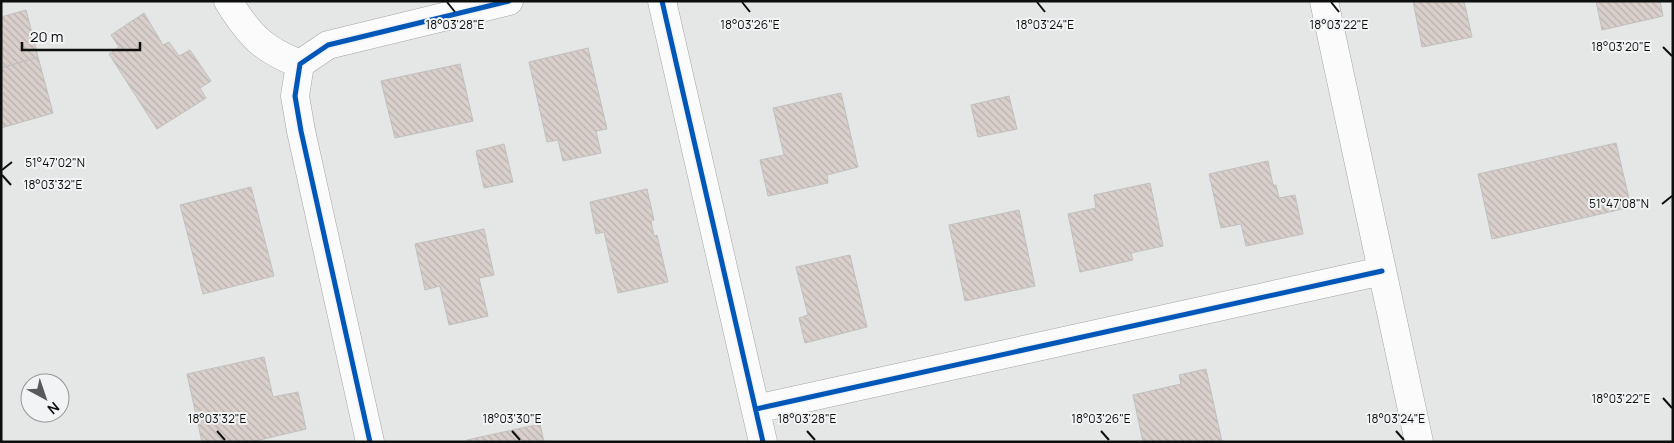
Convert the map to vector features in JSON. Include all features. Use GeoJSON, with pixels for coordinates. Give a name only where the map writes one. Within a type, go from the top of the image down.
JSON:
{"type":"FeatureCollection","features":[{"type":"Feature","properties":{"kind":"street"},"geometry":{"type":"LineString","coordinates":[[228,1],[244,27],[264,46],[280,56],[300,64]]}},
{"type":"Feature","properties":{"kind":"street"},"geometry":{"type":"LineString","coordinates":[[370,442],[294,96],[300,64],[328,45],[509,1]]}},
{"type":"Feature","properties":{"kind":"street"},"geometry":{"type":"LineString","coordinates":[[662,1],[763,442]]}},
{"type":"Feature","properties":{"kind":"street"},"geometry":{"type":"LineString","coordinates":[[1324,1],[1419,442]]}},
{"type":"Feature","properties":{"kind":"street"},"geometry":{"type":"LineString","coordinates":[[756,409],[1382,271]]}},
{"type":"Feature","properties":{"kind":"building"},"geometry":{"type":"Polygon","coordinates":[[[1413,1],[1464,1],[1472,37],[1422,47],[1413,1]]]}},
{"type":"Feature","properties":{"kind":"building"},"geometry":{"type":"Polygon","coordinates":[[[1596,1],[1660,1],[1663,16],[1602,30],[1596,1]]]}},
{"type":"Feature","properties":{"kind":"building"},"geometry":{"type":"Polygon","coordinates":[[[26,10],[38,57],[1,68],[1,17],[26,10]]]}},
{"type":"Feature","properties":{"kind":"building"},"geometry":{"type":"Polygon","coordinates":[[[144,13],[163,45],[169,42],[179,56],[190,50],[211,81],[200,88],[206,98],[157,129],[109,54],[119,47],[111,35],[144,13]]]}},
{"type":"Feature","properties":{"kind":"building"},"geometry":{"type":"Polygon","coordinates":[[[588,48],[607,129],[596,131],[601,153],[563,161],[558,140],[547,142],[529,62],[588,48]]]}},
{"type":"Feature","properties":{"kind":"building"},"geometry":{"type":"Polygon","coordinates":[[[38,57],[53,113],[1,128],[1,68],[38,57]]]}},
{"type":"Feature","properties":{"kind":"building"},"geometry":{"type":"Polygon","coordinates":[[[460,64],[473,121],[395,138],[381,81],[460,64]]]}},
{"type":"Feature","properties":{"kind":"building"},"geometry":{"type":"Polygon","coordinates":[[[841,93],[858,167],[827,175],[828,183],[768,196],[760,160],[784,155],[773,108],[841,93]]]}},
{"type":"Feature","properties":{"kind":"building"},"geometry":{"type":"Polygon","coordinates":[[[1009,96],[1017,129],[978,137],[971,105],[1009,96]]]}},
{"type":"Feature","properties":{"kind":"building"},"geometry":{"type":"Polygon","coordinates":[[[1616,143],[1631,207],[1492,239],[1478,174],[1616,143]]]}},
{"type":"Feature","properties":{"kind":"building"},"geometry":{"type":"Polygon","coordinates":[[[504,144],[513,182],[484,188],[476,151],[504,144]]]}},
{"type":"Feature","properties":{"kind":"building"},"geometry":{"type":"Polygon","coordinates":[[[1268,161],[1273,185],[1276,185],[1279,198],[1295,195],[1303,234],[1246,246],[1241,224],[1221,228],[1209,174],[1268,161]]]}},
{"type":"Feature","properties":{"kind":"building"},"geometry":{"type":"Polygon","coordinates":[[[1150,183],[1163,246],[1131,253],[1133,260],[1080,272],[1068,214],[1096,208],[1094,195],[1150,183]]]}},
{"type":"Feature","properties":{"kind":"building"},"geometry":{"type":"Polygon","coordinates":[[[251,187],[274,276],[203,294],[180,205],[251,187]]]}},
{"type":"Feature","properties":{"kind":"building"},"geometry":{"type":"Polygon","coordinates":[[[647,189],[654,220],[651,221],[654,236],[657,235],[668,282],[618,293],[604,232],[596,234],[590,202],[647,189]]]}},
{"type":"Feature","properties":{"kind":"building"},"geometry":{"type":"Polygon","coordinates":[[[1019,210],[1035,286],[965,301],[949,225],[1019,210]]]}},
{"type":"Feature","properties":{"kind":"building"},"geometry":{"type":"Polygon","coordinates":[[[484,229],[494,275],[479,278],[488,316],[449,325],[440,286],[425,290],[415,244],[484,229]]]}},
{"type":"Feature","properties":{"kind":"building"},"geometry":{"type":"Polygon","coordinates":[[[850,255],[867,327],[805,343],[799,318],[808,315],[796,267],[850,255]]]}},
{"type":"Feature","properties":{"kind":"building"},"geometry":{"type":"Polygon","coordinates":[[[264,357],[273,397],[298,392],[306,429],[251,442],[202,442],[187,374],[264,357]]]}},
{"type":"Feature","properties":{"kind":"building"},"geometry":{"type":"Polygon","coordinates":[[[1206,369],[1222,442],[1143,442],[1133,395],[1181,384],[1179,375],[1206,369]]]}},
{"type":"Feature","properties":{"kind":"building"},"geometry":{"type":"Polygon","coordinates":[[[540,424],[544,442],[467,442],[467,440],[540,424]]]}},
{"type":"Feature","properties":{"kind":"cycle path"},"geometry":{"type":"LineString","coordinates":[[370,442],[301,131],[295,96],[300,64],[328,45],[509,1]]}},
{"type":"Feature","properties":{"kind":"cycle path"},"geometry":{"type":"LineString","coordinates":[[662,1],[763,442]]}},
{"type":"Feature","properties":{"kind":"cycle path"},"geometry":{"type":"LineString","coordinates":[[756,409],[1382,271]]}}]}
